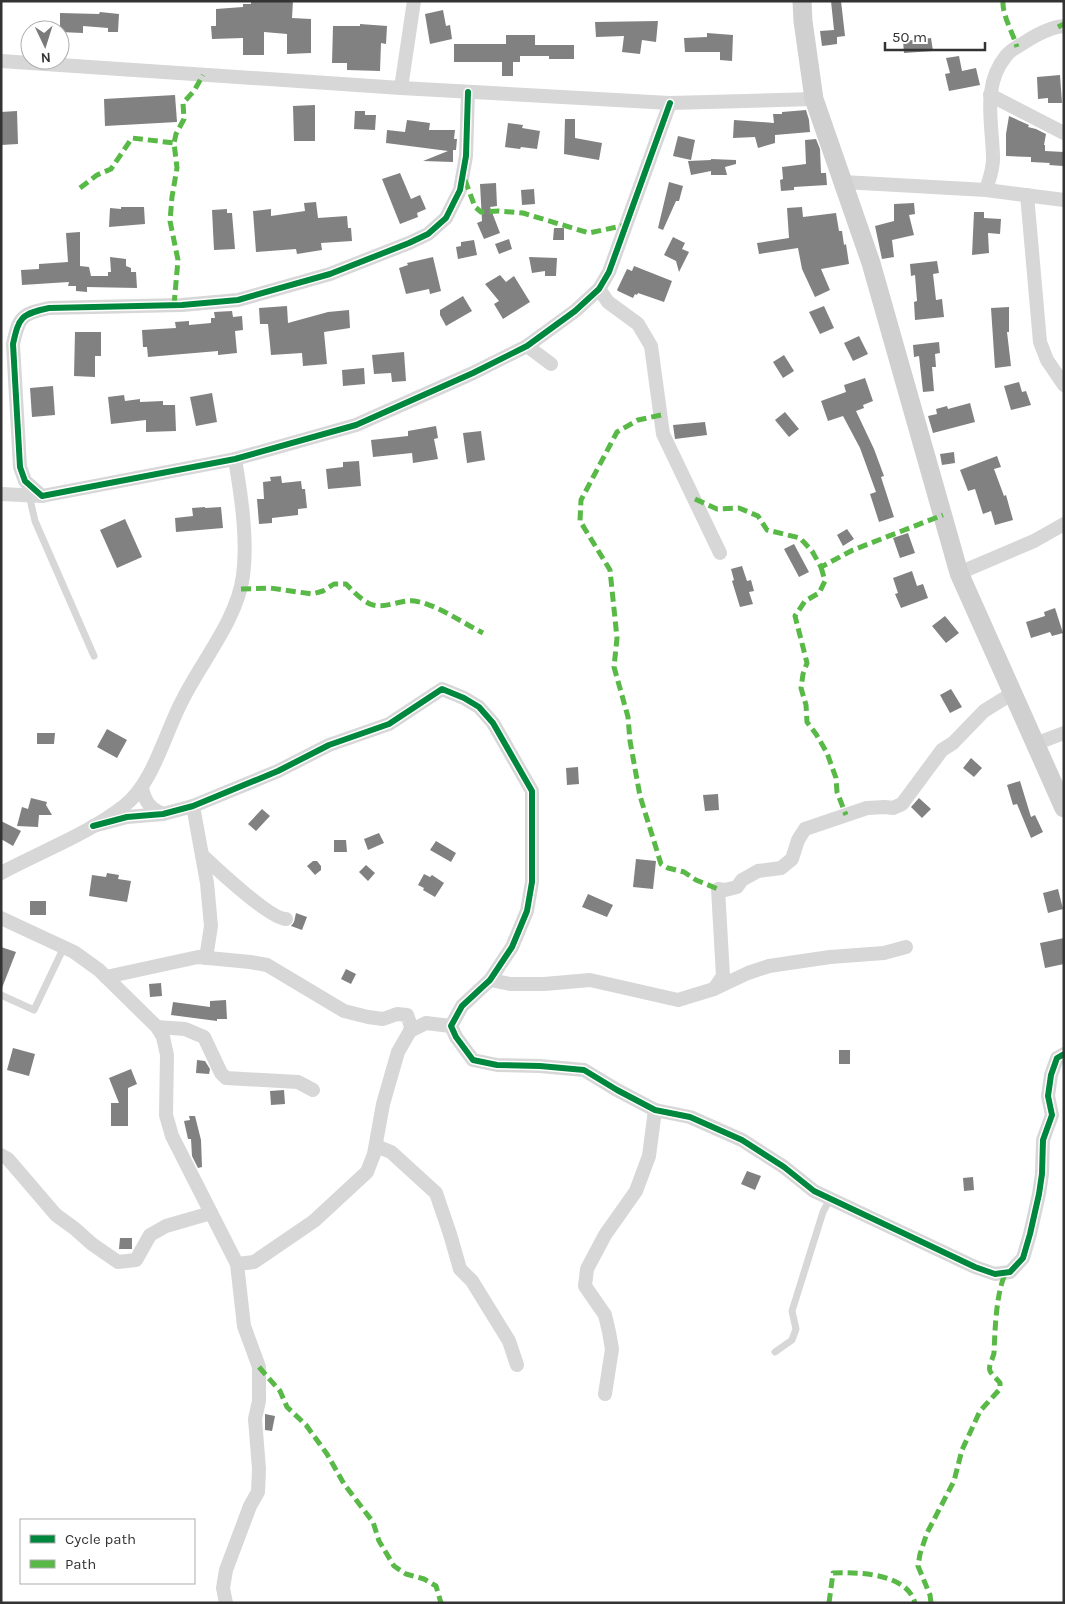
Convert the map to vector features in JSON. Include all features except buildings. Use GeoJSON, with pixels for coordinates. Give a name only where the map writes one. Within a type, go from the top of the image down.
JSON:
{"type":"FeatureCollection","features":[{"type":"Feature","properties":{"kind":"street"},"geometry":{"type":"LineString","coordinates":[[401,88],[414,1]]}},
{"type":"Feature","properties":{"kind":"street"},"geometry":{"type":"LineString","coordinates":[[802,1],[814,99],[871,263],[959,573],[1064,808]]}},
{"type":"Feature","properties":{"kind":"street"},"geometry":{"type":"LineString","coordinates":[[986,190],[994,159],[990,95],[996,71],[1007,54],[1036,36],[1064,26]]}},
{"type":"Feature","properties":{"kind":"street"},"geometry":{"type":"LineString","coordinates":[[1,61],[401,88],[670,103],[814,99]]}},
{"type":"Feature","properties":{"kind":"street"},"geometry":{"type":"LineString","coordinates":[[36,496],[25,481],[20,467],[12,344],[17,325],[22,317],[33,311],[49,308],[182,305],[238,300],[330,274],[428,234],[446,218],[460,190],[466,156],[468,92]]}},
{"type":"Feature","properties":{"kind":"street"},"geometry":{"type":"LineString","coordinates":[[990,95],[1064,133]]}},
{"type":"Feature","properties":{"kind":"street"},"geometry":{"type":"LineString","coordinates":[[1,494],[36,496],[235,459],[356,425],[473,373],[527,346],[575,310],[599,289],[611,265],[670,103]]}},
{"type":"Feature","properties":{"kind":"street"},"geometry":{"type":"LineString","coordinates":[[843,182],[986,190],[1064,200]]}},
{"type":"Feature","properties":{"kind":"street"},"geometry":{"type":"LineString","coordinates":[[1027,195],[1040,342],[1047,360],[1064,385]]}},
{"type":"Feature","properties":{"kind":"street"},"geometry":{"type":"LineString","coordinates":[[599,289],[608,302],[638,324],[651,346],[663,434],[720,553]]}},
{"type":"Feature","properties":{"kind":"street"},"geometry":{"type":"LineString","coordinates":[[527,346],[551,364]]}},
{"type":"Feature","properties":{"kind":"street"},"geometry":{"type":"LineString","coordinates":[[1,873],[93,826],[125,805],[142,788],[182,700],[225,628],[241,588],[244,575],[244,540],[241,496],[235,459]]}},
{"type":"Feature","properties":{"kind":"street"},"geometry":{"type":"LineString","coordinates":[[959,573],[1034,541],[1064,524]]}},
{"type":"Feature","properties":{"kind":"street"},"geometry":{"type":"LineString","coordinates":[[93,826],[127,817],[163,814],[192,806],[278,771],[330,745],[389,724],[442,689],[464,698],[479,707],[493,723],[532,791],[532,882],[527,911],[512,946],[490,980],[462,1006],[451,1026]]}},
{"type":"Feature","properties":{"kind":"street"},"geometry":{"type":"LineString","coordinates":[[714,989],[723,976],[718,889],[725,890],[737,887],[742,880],[758,871],[781,868],[792,859],[798,840],[805,829],[867,808],[893,808],[902,804],[942,750],[953,743],[984,710],[1013,693]]}},
{"type":"Feature","properties":{"kind":"street"},"geometry":{"type":"LineString","coordinates":[[1035,744],[1064,733]]}},
{"type":"Feature","properties":{"kind":"street"},"geometry":{"type":"LineString","coordinates":[[142,788],[145,800],[154,810],[163,814]]}},
{"type":"Feature","properties":{"kind":"street"},"geometry":{"type":"LineString","coordinates":[[192,806],[202,855],[212,926],[206,958]]}},
{"type":"Feature","properties":{"kind":"street"},"geometry":{"type":"LineString","coordinates":[[202,855],[258,902],[281,919],[286,919]]}},
{"type":"Feature","properties":{"kind":"street"},"geometry":{"type":"LineString","coordinates":[[1,918],[74,952],[106,977],[157,1027],[163,1037],[167,1055],[166,1115],[172,1136],[236,1264],[244,1326],[259,1367],[259,1401],[255,1419],[259,1470],[258,1492],[250,1506],[226,1570],[223,1588],[226,1603]]}},
{"type":"Feature","properties":{"kind":"street"},"geometry":{"type":"LineString","coordinates":[[490,980],[510,984],[544,984],[590,980],[678,1000],[714,989],[748,973],[769,966],[830,957],[884,953],[906,947]]}},
{"type":"Feature","properties":{"kind":"street"},"geometry":{"type":"LineString","coordinates":[[106,977],[198,957],[267,965],[344,1011],[368,1018],[383,1019],[397,1014],[407,1015],[411,1026],[410,1031],[398,1052],[383,1104],[376,1146],[367,1172],[314,1221],[254,1262],[236,1264]]}},
{"type":"Feature","properties":{"kind":"street"},"geometry":{"type":"LineString","coordinates":[[410,1031],[426,1023],[451,1026]]}},
{"type":"Feature","properties":{"kind":"street"},"geometry":{"type":"LineString","coordinates":[[451,1026],[456,1037],[473,1060],[497,1066],[584,1070],[655,1110],[690,1117],[742,1140],[784,1167],[814,1191],[974,1267],[995,1274],[1010,1272],[1023,1258],[1030,1234],[1042,1174],[1043,1140],[1052,1115],[1048,1096],[1051,1075],[1057,1058],[1064,1054]]}},
{"type":"Feature","properties":{"kind":"street"},"geometry":{"type":"LineString","coordinates":[[157,1027],[185,1029],[204,1038],[221,1073],[226,1078],[298,1082],[314,1090]]}},
{"type":"Feature","properties":{"kind":"street"},"geometry":{"type":"LineString","coordinates":[[605,1394],[612,1349],[606,1315],[585,1286],[587,1269],[606,1235],[636,1191],[649,1156],[655,1110]]}},
{"type":"Feature","properties":{"kind":"street"},"geometry":{"type":"LineString","coordinates":[[376,1146],[390,1152],[436,1193],[460,1269],[472,1281],[509,1340],[517,1365]]}},
{"type":"Feature","properties":{"kind":"street"},"geometry":{"type":"LineString","coordinates":[[1,1154],[8,1159],[32,1190],[56,1215],[118,1262],[136,1260],[150,1235],[166,1226],[211,1213]]}},
{"type":"Feature","properties":{"kind":"lane"},"geometry":{"type":"LineString","coordinates":[[36,496],[35,521],[94,656]]}},
{"type":"Feature","properties":{"kind":"lane"},"geometry":{"type":"LineString","coordinates":[[1,995],[34,1010],[64,947]]}},
{"type":"Feature","properties":{"kind":"lane"},"geometry":{"type":"LineString","coordinates":[[775,1352],[792,1340],[796,1329],[792,1310],[830,1199]]}},
{"type":"Feature","properties":{"kind":"marked path"},"geometry":{"type":"LineString","coordinates":[[1003,1],[1006,18],[1017,47]]}},
{"type":"Feature","properties":{"kind":"marked path"},"geometry":{"type":"LineString","coordinates":[[1058,27],[1064,24]]}},
{"type":"Feature","properties":{"kind":"marked path"},"geometry":{"type":"LineString","coordinates":[[174,305],[178,260],[170,221],[177,168],[174,143],[176,134],[184,119],[183,103],[194,91],[203,75]]}},
{"type":"Feature","properties":{"kind":"marked path"},"geometry":{"type":"LineString","coordinates":[[80,188],[97,175],[111,169],[132,138],[174,143]]}},
{"type":"Feature","properties":{"kind":"marked path"},"geometry":{"type":"LineString","coordinates":[[465,180],[475,207],[481,212],[523,213],[589,233],[626,225]]}},
{"type":"Feature","properties":{"kind":"marked path"},"geometry":{"type":"LineString","coordinates":[[661,415],[638,420],[617,432],[581,500],[580,521],[610,570],[617,638],[614,667],[628,717],[630,741],[640,796],[661,864],[684,872],[696,880],[718,889]]}},
{"type":"Feature","properties":{"kind":"marked path"},"geometry":{"type":"LineString","coordinates":[[695,499],[717,509],[739,508],[758,516],[767,530],[800,538],[812,551],[821,567],[853,550],[943,515]]}},
{"type":"Feature","properties":{"kind":"marked path"},"geometry":{"type":"LineString","coordinates":[[821,567],[825,581],[819,593],[805,601],[795,616],[807,663],[801,688],[806,705],[807,722],[827,753],[836,778],[837,792],[846,815]]}},
{"type":"Feature","properties":{"kind":"marked path"},"geometry":{"type":"LineString","coordinates":[[241,589],[270,588],[312,594],[323,591],[334,584],[346,584],[370,604],[384,606],[410,601],[424,603],[447,613],[483,633]]}},
{"type":"Feature","properties":{"kind":"marked path"},"geometry":{"type":"LineString","coordinates":[[931,1603],[930,1595],[918,1566],[920,1554],[927,1533],[954,1481],[962,1450],[980,1411],[1000,1389],[1000,1383],[991,1373],[990,1366],[994,1353],[998,1300],[1006,1272]]}},
{"type":"Feature","properties":{"kind":"marked path"},"geometry":{"type":"LineString","coordinates":[[259,1367],[280,1391],[287,1407],[306,1425],[327,1454],[344,1484],[373,1522],[379,1541],[394,1566],[406,1574],[424,1579],[436,1586],[441,1603]]}},
{"type":"Feature","properties":{"kind":"marked path"},"geometry":{"type":"LineString","coordinates":[[829,1603],[833,1573],[868,1574],[892,1580],[910,1593],[915,1603]]}},
{"type":"Feature","properties":{"kind":"cycle path"},"geometry":{"type":"LineString","coordinates":[[468,92],[466,156],[460,190],[446,218],[428,234],[330,274],[238,300],[182,305],[49,308],[32,312],[23,318],[17,328],[13,344],[20,467],[25,481],[42,496],[235,459],[356,425],[473,373],[527,346],[575,311],[599,289],[609,272],[670,103]]}},
{"type":"Feature","properties":{"kind":"cycle path"},"geometry":{"type":"LineString","coordinates":[[93,826],[127,817],[163,814],[193,806],[278,771],[329,745],[389,724],[442,689],[464,698],[479,707],[493,723],[532,791],[532,882],[527,911],[512,947],[490,980],[462,1006],[451,1026],[456,1037],[473,1060],[497,1065],[584,1070],[655,1110],[690,1117],[742,1140],[784,1167],[814,1191],[975,1267],[995,1274],[1010,1272],[1023,1258],[1039,1194],[1042,1174],[1043,1140],[1052,1115],[1048,1096],[1051,1075],[1057,1058],[1064,1054]]}}]}
